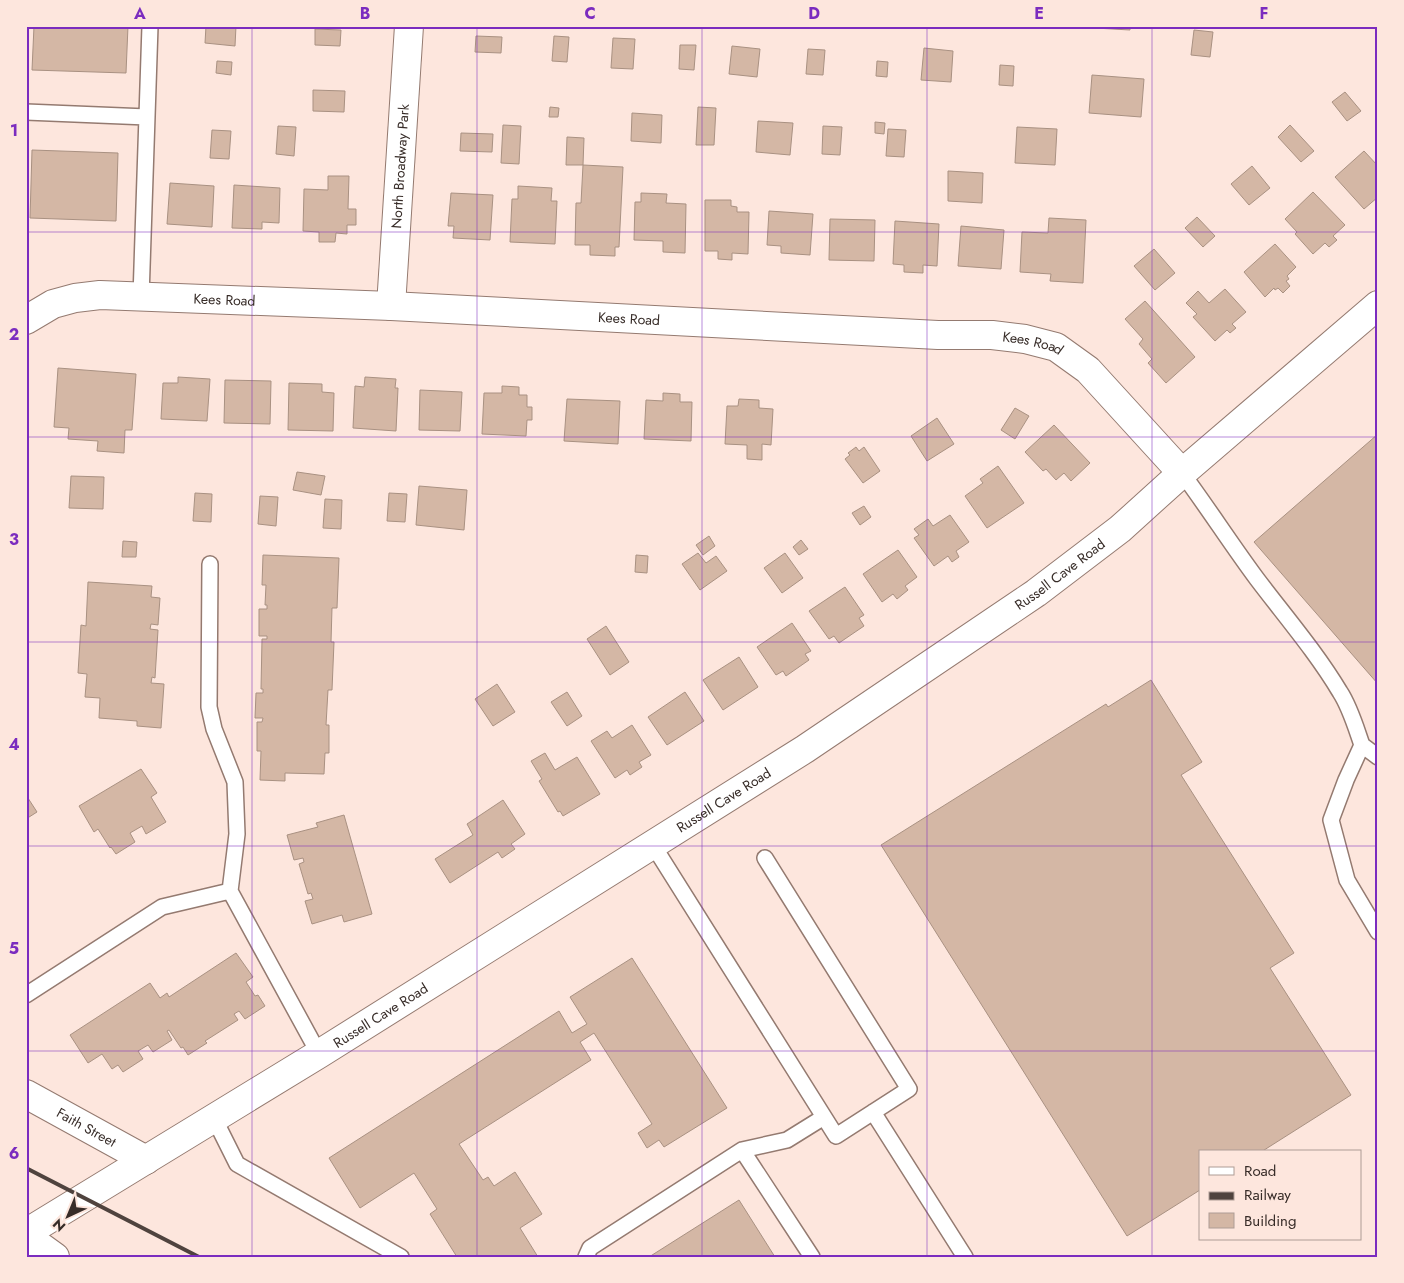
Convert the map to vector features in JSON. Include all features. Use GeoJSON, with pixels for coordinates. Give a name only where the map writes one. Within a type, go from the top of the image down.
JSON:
{"type":"FeatureCollection","features":[{"type":"Feature","properties":{"kind":"street","name":"North Broadway Park"},"geometry":{"type":"LineString","coordinates":[[391,306],[409,26]]}},
{"type":"Feature","properties":{"kind":"street","name":"Kees Road"},"geometry":{"type":"LineString","coordinates":[[26,320],[53,304],[75,298],[100,295],[391,306],[938,335],[992,335],[1024,339],[1056,347],[1088,370],[1182,473]]}},
{"type":"Feature","properties":{"kind":"street","name":"Russell Cave Road"},"geometry":{"type":"LineString","coordinates":[[26,1234],[319,1054],[805,750],[1036,593],[1120,529],[1182,473],[1378,305]]}},
{"type":"Feature","properties":{"kind":"street","name":"Faith Street"},"geometry":{"type":"LineString","coordinates":[[26,1094],[146,1160]]}},
{"type":"Feature","properties":{"kind":"street"},"geometry":{"type":"LineString","coordinates":[[26,1234],[55,1257]]}},
{"type":"Feature","properties":{"kind":"lane"},"geometry":{"type":"LineString","coordinates":[[141,297],[150,26]]}},
{"type":"Feature","properties":{"kind":"lane"},"geometry":{"type":"LineString","coordinates":[[26,112],[147,117]]}},
{"type":"Feature","properties":{"kind":"lane"},"geometry":{"type":"LineString","coordinates":[[1182,473],[1237,552],[1300,634],[1342,694],[1362,745],[1378,757]]}},
{"type":"Feature","properties":{"kind":"lane"},"geometry":{"type":"LineString","coordinates":[[210,564],[209,707],[214,729],[235,782],[237,834],[230,891],[319,1054]]}},
{"type":"Feature","properties":{"kind":"lane"},"geometry":{"type":"LineString","coordinates":[[1362,745],[1331,820],[1347,880],[1378,932]]}},
{"type":"Feature","properties":{"kind":"lane"},"geometry":{"type":"LineString","coordinates":[[653,845],[836,1136],[909,1089],[765,858]]}},
{"type":"Feature","properties":{"kind":"lane"},"geometry":{"type":"LineString","coordinates":[[26,994],[162,907],[230,891]]}},
{"type":"Feature","properties":{"kind":"lane"},"geometry":{"type":"LineString","coordinates":[[873,1112],[965,1257]]}},
{"type":"Feature","properties":{"kind":"lane"},"geometry":{"type":"LineString","coordinates":[[586,1257],[590,1248],[742,1150],[787,1140],[824,1117]]}},
{"type":"Feature","properties":{"kind":"lane"},"geometry":{"type":"LineString","coordinates":[[214,1118],[237,1164],[401,1257]]}},
{"type":"Feature","properties":{"kind":"lane"},"geometry":{"type":"LineString","coordinates":[[742,1150],[812,1257]]}},
{"type":"Feature","properties":{"kind":"building"},"geometry":{"type":"Polygon","coordinates":[[[34,26],[128,26],[126,73],[32,70],[34,26]]]}},
{"type":"Feature","properties":{"kind":"building"},"geometry":{"type":"Polygon","coordinates":[[[206,26],[236,26],[235,46],[205,43],[206,26]]]}},
{"type":"Feature","properties":{"kind":"building"},"geometry":{"type":"Polygon","coordinates":[[[1096,26],[1130,26],[1130,30],[1095,28],[1096,26]]]}},
{"type":"Feature","properties":{"kind":"building"},"geometry":{"type":"Polygon","coordinates":[[[315,29],[341,30],[340,46],[315,45],[315,29]]]}},
{"type":"Feature","properties":{"kind":"building"},"geometry":{"type":"Polygon","coordinates":[[[1194,30],[1213,32],[1210,57],[1191,55],[1194,30]]]}},
{"type":"Feature","properties":{"kind":"building"},"geometry":{"type":"Polygon","coordinates":[[[476,36],[502,37],[501,53],[475,52],[476,36]]]}},
{"type":"Feature","properties":{"kind":"building"},"geometry":{"type":"Polygon","coordinates":[[[554,36],[569,37],[567,62],[552,61],[554,36]]]}},
{"type":"Feature","properties":{"kind":"building"},"geometry":{"type":"Polygon","coordinates":[[[613,38],[635,39],[633,69],[611,68],[613,38]]]}},
{"type":"Feature","properties":{"kind":"building"},"geometry":{"type":"Polygon","coordinates":[[[680,45],[696,45],[694,70],[679,69],[680,45]]]}},
{"type":"Feature","properties":{"kind":"building"},"geometry":{"type":"Polygon","coordinates":[[[732,46],[760,49],[757,77],[729,74],[732,46]]]}},
{"type":"Feature","properties":{"kind":"building"},"geometry":{"type":"Polygon","coordinates":[[[924,48],[953,51],[951,82],[921,80],[924,48]]]}},
{"type":"Feature","properties":{"kind":"building"},"geometry":{"type":"Polygon","coordinates":[[[808,49],[825,50],[823,75],[806,74],[808,49]]]}},
{"type":"Feature","properties":{"kind":"building"},"geometry":{"type":"Polygon","coordinates":[[[217,61],[232,62],[231,75],[216,73],[217,61]]]}},
{"type":"Feature","properties":{"kind":"building"},"geometry":{"type":"Polygon","coordinates":[[[877,61],[888,62],[887,77],[876,76],[877,61]]]}},
{"type":"Feature","properties":{"kind":"building"},"geometry":{"type":"Polygon","coordinates":[[[1000,65],[1014,66],[1013,86],[999,85],[1000,65]]]}},
{"type":"Feature","properties":{"kind":"building"},"geometry":{"type":"Polygon","coordinates":[[[1092,75],[1144,79],[1141,117],[1089,113],[1092,75]]]}},
{"type":"Feature","properties":{"kind":"building"},"geometry":{"type":"Polygon","coordinates":[[[313,90],[345,91],[344,112],[313,111],[313,90]]]}},
{"type":"Feature","properties":{"kind":"building"},"geometry":{"type":"Polygon","coordinates":[[[1345,92],[1361,111],[1347,121],[1332,102],[1345,92]]]}},
{"type":"Feature","properties":{"kind":"building"},"geometry":{"type":"Polygon","coordinates":[[[550,107],[559,108],[558,117],[549,117],[550,107]]]}},
{"type":"Feature","properties":{"kind":"building"},"geometry":{"type":"Polygon","coordinates":[[[698,107],[716,108],[714,145],[696,145],[698,107]]]}},
{"type":"Feature","properties":{"kind":"building"},"geometry":{"type":"Polygon","coordinates":[[[632,113],[662,115],[661,143],[631,141],[632,113]]]}},
{"type":"Feature","properties":{"kind":"building"},"geometry":{"type":"Polygon","coordinates":[[[758,121],[793,123],[790,155],[756,152],[758,121]]]}},
{"type":"Feature","properties":{"kind":"building"},"geometry":{"type":"Polygon","coordinates":[[[875,122],[885,123],[884,134],[875,133],[875,122]]]}},
{"type":"Feature","properties":{"kind":"building"},"geometry":{"type":"Polygon","coordinates":[[[503,125],[521,126],[519,164],[501,163],[503,125]]]}},
{"type":"Feature","properties":{"kind":"building"},"geometry":{"type":"Polygon","coordinates":[[[1290,125],[1314,151],[1301,162],[1278,137],[1290,125]]]}},
{"type":"Feature","properties":{"kind":"building"},"geometry":{"type":"Polygon","coordinates":[[[278,126],[296,127],[294,156],[276,154],[278,126]]]}},
{"type":"Feature","properties":{"kind":"building"},"geometry":{"type":"Polygon","coordinates":[[[823,126],[842,127],[840,155],[822,154],[823,126]]]}},
{"type":"Feature","properties":{"kind":"building"},"geometry":{"type":"Polygon","coordinates":[[[1017,127],[1057,129],[1055,165],[1015,163],[1017,127]]]}},
{"type":"Feature","properties":{"kind":"building"},"geometry":{"type":"Polygon","coordinates":[[[888,129],[906,130],[904,157],[886,156],[888,129]]]}},
{"type":"Feature","properties":{"kind":"building"},"geometry":{"type":"Polygon","coordinates":[[[212,130],[231,131],[229,159],[210,158],[212,130]]]}},
{"type":"Feature","properties":{"kind":"building"},"geometry":{"type":"Polygon","coordinates":[[[461,133],[493,134],[492,152],[460,151],[461,133]]]}},
{"type":"Feature","properties":{"kind":"building"},"geometry":{"type":"Polygon","coordinates":[[[567,137],[584,138],[583,165],[566,165],[567,137]]]}},
{"type":"Feature","properties":{"kind":"building"},"geometry":{"type":"Polygon","coordinates":[[[32,150],[118,153],[116,221],[30,218],[32,150]]]}},
{"type":"Feature","properties":{"kind":"building"},"geometry":{"type":"Polygon","coordinates":[[[1364,151],[1378,166],[1378,197],[1364,209],[1335,177],[1364,151]]]}},
{"type":"Feature","properties":{"kind":"building"},"geometry":{"type":"Polygon","coordinates":[[[583,165],[623,167],[619,247],[615,247],[615,256],[590,255],[590,245],[575,245],[576,203],[581,203],[583,165]]]}},
{"type":"Feature","properties":{"kind":"building"},"geometry":{"type":"Polygon","coordinates":[[[1252,166],[1270,188],[1249,205],[1231,184],[1252,166]]]}},
{"type":"Feature","properties":{"kind":"building"},"geometry":{"type":"Polygon","coordinates":[[[948,171],[983,173],[982,203],[948,201],[948,171]]]}},
{"type":"Feature","properties":{"kind":"building"},"geometry":{"type":"Polygon","coordinates":[[[328,176],[349,176],[348,209],[356,209],[356,225],[347,225],[347,234],[336,233],[335,242],[319,242],[319,232],[303,231],[304,189],[328,190],[328,176]]]}},
{"type":"Feature","properties":{"kind":"building"},"geometry":{"type":"Polygon","coordinates":[[[170,183],[214,186],[212,227],[167,224],[170,183]]]}},
{"type":"Feature","properties":{"kind":"building"},"geometry":{"type":"Polygon","coordinates":[[[234,185],[280,188],[279,223],[262,222],[262,229],[232,228],[234,185]]]}},
{"type":"Feature","properties":{"kind":"building"},"geometry":{"type":"Polygon","coordinates":[[[518,186],[552,188],[551,201],[557,201],[555,244],[510,242],[512,199],[518,199],[518,186]]]}},
{"type":"Feature","properties":{"kind":"building"},"geometry":{"type":"Polygon","coordinates":[[[1313,192],[1345,225],[1333,236],[1337,240],[1329,247],[1325,243],[1313,254],[1295,234],[1297,232],[1285,219],[1313,192]]]}},
{"type":"Feature","properties":{"kind":"building"},"geometry":{"type":"Polygon","coordinates":[[[451,193],[493,195],[490,240],[453,238],[454,226],[448,226],[451,193]]]}},
{"type":"Feature","properties":{"kind":"building"},"geometry":{"type":"Polygon","coordinates":[[[641,193],[667,194],[666,203],[686,204],[685,253],[663,252],[663,241],[634,240],[635,202],[641,202],[641,193]]]}},
{"type":"Feature","properties":{"kind":"building"},"geometry":{"type":"Polygon","coordinates":[[[705,200],[731,200],[731,206],[737,207],[737,212],[749,212],[748,254],[732,253],[732,260],[718,259],[718,251],[705,251],[705,200]]]}},
{"type":"Feature","properties":{"kind":"building"},"geometry":{"type":"Polygon","coordinates":[[[769,211],[813,214],[810,255],[781,253],[781,246],[767,245],[769,211]]]}},
{"type":"Feature","properties":{"kind":"building"},"geometry":{"type":"Polygon","coordinates":[[[1197,217],[1215,236],[1203,247],[1185,228],[1197,217]]]}},
{"type":"Feature","properties":{"kind":"building"},"geometry":{"type":"Polygon","coordinates":[[[1049,218],[1086,220],[1083,283],[1050,281],[1051,274],[1020,272],[1022,232],[1048,233],[1049,218]]]}},
{"type":"Feature","properties":{"kind":"building"},"geometry":{"type":"Polygon","coordinates":[[[830,219],[875,220],[874,261],[829,260],[830,219]]]}},
{"type":"Feature","properties":{"kind":"building"},"geometry":{"type":"Polygon","coordinates":[[[895,221],[939,224],[937,266],[923,265],[923,273],[904,272],[904,265],[893,264],[895,221]]]}},
{"type":"Feature","properties":{"kind":"building"},"geometry":{"type":"Polygon","coordinates":[[[961,226],[1004,230],[1001,269],[958,266],[961,226]]]}},
{"type":"Feature","properties":{"kind":"building"},"geometry":{"type":"Polygon","coordinates":[[[1275,244],[1296,267],[1287,276],[1289,279],[1286,281],[1290,286],[1283,293],[1278,288],[1275,290],[1274,288],[1265,297],[1244,272],[1275,244]]]}},
{"type":"Feature","properties":{"kind":"building"},"geometry":{"type":"Polygon","coordinates":[[[1154,249],[1175,273],[1155,290],[1134,266],[1154,249]]]}},
{"type":"Feature","properties":{"kind":"building"},"geometry":{"type":"Polygon","coordinates":[[[1225,289],[1246,312],[1232,324],[1236,328],[1230,333],[1227,330],[1215,341],[1193,317],[1197,314],[1186,303],[1198,291],[1209,303],[1225,289]]]}},
{"type":"Feature","properties":{"kind":"building"},"geometry":{"type":"Polygon","coordinates":[[[1145,301],[1195,357],[1166,383],[1148,363],[1152,359],[1139,344],[1143,339],[1125,319],[1145,301]]]}},
{"type":"Feature","properties":{"kind":"building"},"geometry":{"type":"Polygon","coordinates":[[[58,368],[136,374],[132,430],[125,430],[124,453],[97,451],[98,441],[68,439],[69,428],[54,427],[58,368]]]}},
{"type":"Feature","properties":{"kind":"building"},"geometry":{"type":"Polygon","coordinates":[[[178,377],[210,379],[207,421],[161,419],[163,383],[178,383],[178,377]]]}},
{"type":"Feature","properties":{"kind":"building"},"geometry":{"type":"Polygon","coordinates":[[[365,377],[396,379],[395,388],[398,388],[396,431],[353,428],[355,386],[364,387],[365,377]]]}},
{"type":"Feature","properties":{"kind":"building"},"geometry":{"type":"Polygon","coordinates":[[[225,380],[271,381],[270,424],[224,423],[225,380]]]}},
{"type":"Feature","properties":{"kind":"building"},"geometry":{"type":"Polygon","coordinates":[[[289,383],[322,384],[322,392],[334,393],[333,431],[288,430],[289,383]]]}},
{"type":"Feature","properties":{"kind":"building"},"geometry":{"type":"Polygon","coordinates":[[[502,386],[519,387],[519,395],[527,395],[527,407],[532,407],[532,420],[527,420],[526,436],[482,434],[484,393],[502,393],[502,386]]]}},
{"type":"Feature","properties":{"kind":"building"},"geometry":{"type":"Polygon","coordinates":[[[420,390],[462,392],[460,431],[419,430],[420,390]]]}},
{"type":"Feature","properties":{"kind":"building"},"geometry":{"type":"Polygon","coordinates":[[[663,393],[680,394],[680,402],[692,402],[691,441],[644,439],[646,400],[663,401],[663,393]]]}},
{"type":"Feature","properties":{"kind":"building"},"geometry":{"type":"Polygon","coordinates":[[[567,399],[620,401],[618,444],[564,441],[567,399]]]}},
{"type":"Feature","properties":{"kind":"building"},"geometry":{"type":"Polygon","coordinates":[[[739,399],[759,400],[759,408],[773,409],[771,445],[762,444],[762,460],[747,459],[747,445],[725,444],[727,406],[738,406],[739,399]]]}},
{"type":"Feature","properties":{"kind":"building"},"geometry":{"type":"Polygon","coordinates":[[[1015,408],[1029,416],[1015,439],[1001,430],[1015,408]]]}},
{"type":"Feature","properties":{"kind":"building"},"geometry":{"type":"Polygon","coordinates":[[[937,418],[954,444],[927,461],[911,436],[937,418]]]}},
{"type":"Feature","properties":{"kind":"building"},"geometry":{"type":"Polygon","coordinates":[[[1054,425],[1090,463],[1071,481],[1064,473],[1056,480],[1046,469],[1043,471],[1025,452],[1054,425]]]}},
{"type":"Feature","properties":{"kind":"building"},"geometry":{"type":"Polygon","coordinates":[[[1378,434],[1378,684],[1254,542],[1378,434]]]}},
{"type":"Feature","properties":{"kind":"building"},"geometry":{"type":"Polygon","coordinates":[[[856,447],[859,451],[864,447],[880,471],[863,483],[845,459],[850,455],[848,453],[856,447]]]}},
{"type":"Feature","properties":{"kind":"building"},"geometry":{"type":"Polygon","coordinates":[[[998,466],[1024,503],[987,528],[965,496],[983,483],[980,479],[998,466]]]}},
{"type":"Feature","properties":{"kind":"building"},"geometry":{"type":"Polygon","coordinates":[[[297,472],[325,476],[321,495],[293,490],[297,472]]]}},
{"type":"Feature","properties":{"kind":"building"},"geometry":{"type":"Polygon","coordinates":[[[71,476],[104,477],[103,509],[69,508],[71,476]]]}},
{"type":"Feature","properties":{"kind":"building"},"geometry":{"type":"Polygon","coordinates":[[[419,486],[467,490],[464,530],[416,525],[419,486]]]}},
{"type":"Feature","properties":{"kind":"building"},"geometry":{"type":"Polygon","coordinates":[[[195,493],[212,494],[211,522],[193,521],[195,493]]]}},
{"type":"Feature","properties":{"kind":"building"},"geometry":{"type":"Polygon","coordinates":[[[389,493],[407,494],[405,522],[387,521],[389,493]]]}},
{"type":"Feature","properties":{"kind":"building"},"geometry":{"type":"Polygon","coordinates":[[[260,496],[278,497],[276,526],[258,524],[260,496]]]}},
{"type":"Feature","properties":{"kind":"building"},"geometry":{"type":"Polygon","coordinates":[[[325,499],[342,500],[341,529],[323,528],[325,499]]]}},
{"type":"Feature","properties":{"kind":"building"},"geometry":{"type":"Polygon","coordinates":[[[864,506],[871,517],[860,525],[852,513],[864,506]]]}},
{"type":"Feature","properties":{"kind":"building"},"geometry":{"type":"Polygon","coordinates":[[[950,515],[969,542],[956,551],[959,557],[952,562],[948,556],[934,566],[914,538],[919,535],[914,529],[928,519],[933,526],[950,515]]]}},
{"type":"Feature","properties":{"kind":"building"},"geometry":{"type":"Polygon","coordinates":[[[709,536],[715,546],[703,555],[696,545],[709,536]]]}},
{"type":"Feature","properties":{"kind":"building"},"geometry":{"type":"Polygon","coordinates":[[[801,540],[808,549],[799,555],[793,547],[801,540]]]}},
{"type":"Feature","properties":{"kind":"building"},"geometry":{"type":"Polygon","coordinates":[[[123,541],[137,542],[136,557],[122,557],[123,541]]]}},
{"type":"Feature","properties":{"kind":"building"},"geometry":{"type":"Polygon","coordinates":[[[898,550],[917,577],[905,586],[908,590],[897,599],[893,594],[882,602],[863,574],[898,550]]]}},
{"type":"Feature","properties":{"kind":"building"},"geometry":{"type":"Polygon","coordinates":[[[698,553],[706,563],[716,556],[727,571],[700,590],[682,564],[698,553]]]}},
{"type":"Feature","properties":{"kind":"building"},"geometry":{"type":"Polygon","coordinates":[[[785,553],[803,578],[782,593],[764,568],[785,553]]]}},
{"type":"Feature","properties":{"kind":"building"},"geometry":{"type":"Polygon","coordinates":[[[263,555],[339,558],[337,608],[332,608],[331,642],[334,642],[332,690],[328,690],[326,725],[329,725],[329,753],[325,753],[324,774],[285,773],[285,781],[260,780],[261,751],[257,751],[257,722],[262,722],[263,718],[255,718],[256,693],[263,693],[263,689],[261,689],[262,639],[267,639],[267,636],[259,636],[259,609],[267,609],[267,605],[265,605],[266,585],[262,585],[263,555]]]}},
{"type":"Feature","properties":{"kind":"building"},"geometry":{"type":"Polygon","coordinates":[[[636,555],[648,556],[647,573],[635,572],[636,555]]]}},
{"type":"Feature","properties":{"kind":"building"},"geometry":{"type":"Polygon","coordinates":[[[88,582],[152,586],[151,597],[160,598],[158,625],[151,624],[150,629],[158,630],[155,678],[152,677],[151,683],[164,684],[161,728],[137,726],[137,721],[99,718],[100,698],[85,697],[87,674],[78,673],[81,625],[86,626],[88,582]]]}},
{"type":"Feature","properties":{"kind":"building"},"geometry":{"type":"Polygon","coordinates":[[[845,587],[864,615],[859,618],[864,626],[839,643],[834,636],[829,639],[809,611],[845,587]]]}},
{"type":"Feature","properties":{"kind":"building"},"geometry":{"type":"Polygon","coordinates":[[[792,623],[811,651],[805,654],[809,660],[786,676],[783,671],[776,675],[757,647],[792,623]]]}},
{"type":"Feature","properties":{"kind":"building"},"geometry":{"type":"Polygon","coordinates":[[[606,626],[629,662],[610,675],[587,639],[606,626]]]}},
{"type":"Feature","properties":{"kind":"building"},"geometry":{"type":"Polygon","coordinates":[[[739,657],[758,687],[723,710],[703,680],[739,657]]]}},
{"type":"Feature","properties":{"kind":"building"},"geometry":{"type":"Polygon","coordinates":[[[1151,680],[1202,762],[1181,775],[1294,953],[1270,968],[1351,1095],[1264,1150],[1199,1150],[1199,1191],[1127,1236],[881,845],[1106,704],[1108,707],[1151,680]]]}},
{"type":"Feature","properties":{"kind":"building"},"geometry":{"type":"Polygon","coordinates":[[[497,684],[515,712],[493,726],[475,699],[497,684]]]}},
{"type":"Feature","properties":{"kind":"building"},"geometry":{"type":"Polygon","coordinates":[[[567,692],[582,716],[567,726],[551,702],[567,692]]]}},
{"type":"Feature","properties":{"kind":"building"},"geometry":{"type":"Polygon","coordinates":[[[685,692],[704,721],[667,745],[648,717],[685,692]]]}},
{"type":"Feature","properties":{"kind":"building"},"geometry":{"type":"Polygon","coordinates":[[[632,725],[651,755],[639,762],[642,767],[630,775],[627,770],[615,778],[591,741],[607,731],[612,738],[632,725]]]}},
{"type":"Feature","properties":{"kind":"building"},"geometry":{"type":"Polygon","coordinates":[[[545,753],[555,770],[577,757],[600,794],[563,816],[560,811],[558,812],[539,781],[542,779],[531,761],[545,753]]]}},
{"type":"Feature","properties":{"kind":"building"},"geometry":{"type":"Polygon","coordinates":[[[141,769],[157,793],[151,797],[166,822],[146,834],[142,826],[130,833],[135,842],[116,854],[98,829],[94,832],[79,806],[141,769]]]}},
{"type":"Feature","properties":{"kind":"building"},"geometry":{"type":"Polygon","coordinates":[[[26,795],[37,812],[26,819],[26,795]]]}},
{"type":"Feature","properties":{"kind":"building"},"geometry":{"type":"Polygon","coordinates":[[[503,800],[525,834],[511,844],[515,849],[502,858],[498,852],[450,883],[435,859],[473,835],[467,824],[503,800]]]}},
{"type":"Feature","properties":{"kind":"building"},"geometry":{"type":"Polygon","coordinates":[[[344,815],[372,914],[344,922],[342,915],[312,924],[305,901],[313,899],[311,893],[308,894],[299,864],[304,862],[303,858],[294,860],[287,835],[318,827],[316,823],[344,815]]]}},
{"type":"Feature","properties":{"kind":"building"},"geometry":{"type":"Polygon","coordinates":[[[236,953],[253,977],[246,982],[255,996],[258,995],[265,1006],[245,1019],[239,1011],[234,1014],[238,1020],[205,1041],[207,1043],[188,1055],[169,1030],[167,1031],[172,1040],[153,1052],[148,1045],[138,1051],[143,1059],[123,1072],[118,1065],[112,1069],[102,1054],[88,1063],[70,1035],[150,983],[160,998],[167,993],[169,997],[236,953]]]}},
{"type":"Feature","properties":{"kind":"building"},"geometry":{"type":"Polygon","coordinates":[[[632,958],[727,1108],[664,1147],[659,1140],[647,1148],[638,1133],[652,1124],[594,1033],[580,1042],[591,1060],[459,1144],[483,1180],[488,1177],[494,1186],[515,1172],[542,1214],[520,1228],[538,1257],[457,1257],[430,1214],[437,1209],[414,1173],[360,1208],[329,1158],[559,1011],[572,1033],[587,1024],[570,997],[632,958]]]}},
{"type":"Feature","properties":{"kind":"building"},"geometry":{"type":"Polygon","coordinates":[[[739,1200],[775,1257],[649,1257],[739,1200]]]}},
{"type":"Feature","properties":{"kind":"railway"},"geometry":{"type":"LineString","coordinates":[[26,1168],[199,1257]]}}]}
